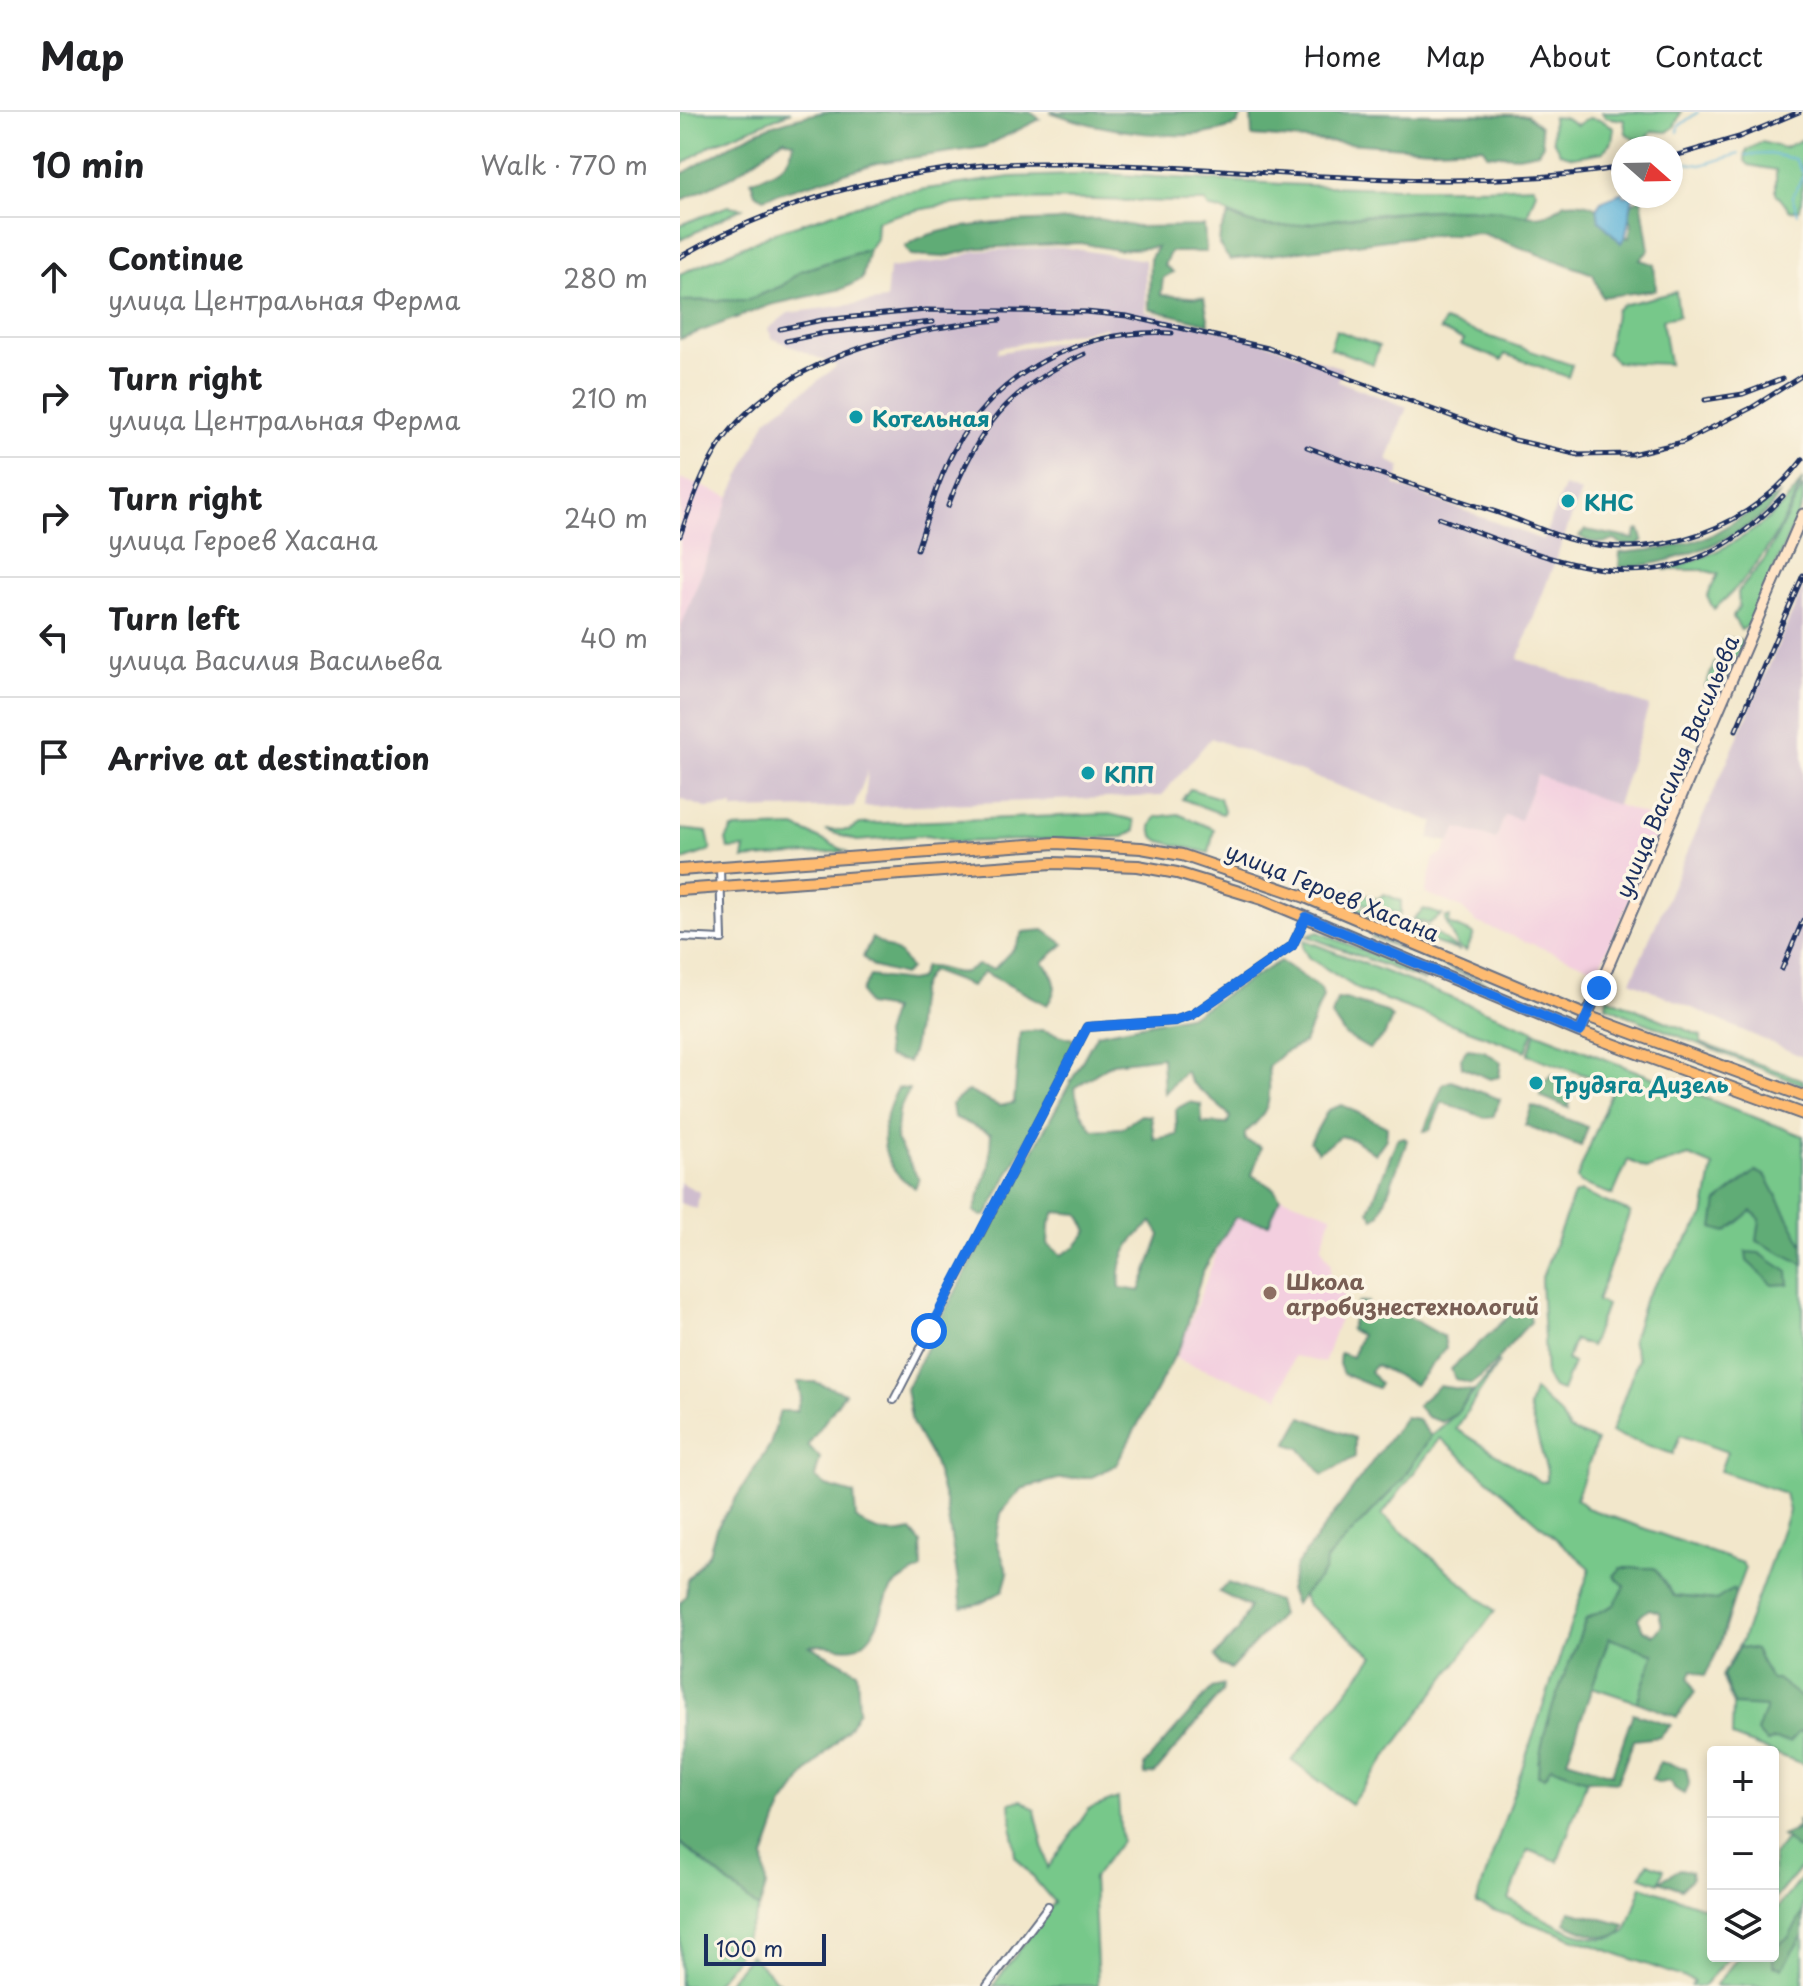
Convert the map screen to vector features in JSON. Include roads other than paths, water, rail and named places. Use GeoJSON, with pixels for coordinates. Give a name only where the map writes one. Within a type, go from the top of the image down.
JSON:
{"type":"FeatureCollection","features":[{"type":"Feature","properties":{"kind":"main road","name":"улица Василия Васильева"},"geometry":{"type":"LineString","coordinates":[[1580,1032],[1803,514]]}},
{"type":"Feature","properties":{"kind":"main road","name":"улица Героев Хасана"},"geometry":{"type":"LineString","coordinates":[[680,870],[1056,843],[1169,852],[1229,868],[1305,897],[1587,1016],[1803,1096]]}},
{"type":"Feature","properties":{"kind":"main road","name":"улица Героев Хасана"},"geometry":{"type":"LineString","coordinates":[[680,890],[1019,864],[1138,866],[1210,881],[1306,917],[1580,1032],[1803,1114]]}},
{"type":"Feature","properties":{"kind":"street"},"geometry":{"type":"LineString","coordinates":[[680,937],[722,939],[720,867]]}},
{"type":"Feature","properties":{"kind":"street"},"geometry":{"type":"LineString","coordinates":[[894,1400],[1087,1027],[1174,1021],[1192,1015],[1292,946],[1306,917]]}},
{"type":"Feature","properties":{"kind":"street"},"geometry":{"type":"LineString","coordinates":[[987,1986],[1048,1906]]}},
{"type":"Feature","properties":{"kind":"water"},"geometry":{"type":"Polygon","coordinates":[[[1611,197],[1611,208],[1631,208],[1626,235],[1621,243],[1599,220],[1597,207],[1601,201],[1611,197]]]}},
{"type":"Feature","properties":{"kind":"waterway"},"geometry":{"type":"LineString","coordinates":[[1678,132],[1679,126],[1698,112]]}},
{"type":"Feature","properties":{"kind":"waterway"},"geometry":{"type":"LineString","coordinates":[[1683,165],[1701,165],[1739,154]]}},
{"type":"Feature","properties":{"kind":"waterway"},"geometry":{"type":"LineString","coordinates":[[1746,155],[1770,154],[1795,159],[1803,173]]}},
{"type":"Feature","properties":{"kind":"waterway"},"geometry":{"type":"LineString","coordinates":[[1798,214],[1792,197],[1803,176]]}},
{"type":"Feature","properties":{"kind":"railway"},"geometry":{"type":"LineString","coordinates":[[1683,153],[1739,137],[1799,112]]}},
{"type":"Feature","properties":{"kind":"railway"},"geometry":{"type":"LineString","coordinates":[[680,257],[752,222],[827,194],[905,176],[984,165],[1086,164],[1445,180],[1564,175],[1611,169]]}},
{"type":"Feature","properties":{"kind":"railway"},"geometry":{"type":"LineString","coordinates":[[780,329],[822,320],[926,310],[1086,312],[1127,316],[1268,348],[1515,440],[1579,455],[1632,454],[1683,442],[1751,408],[1803,375]]}},
{"type":"Feature","properties":{"kind":"railway"},"geometry":{"type":"LineString","coordinates":[[680,536],[692,501],[719,446],[743,416],[773,391],[807,370],[883,341],[923,331],[1000,320]]}},
{"type":"Feature","properties":{"kind":"railway"},"geometry":{"type":"LineString","coordinates":[[786,341],[824,333],[933,322]]}},
{"type":"Feature","properties":{"kind":"railway"},"geometry":{"type":"LineString","coordinates":[[917,549],[937,487],[953,452],[971,423],[1017,377],[1074,347],[1139,333],[1172,333]]}},
{"type":"Feature","properties":{"kind":"railway"},"geometry":{"type":"LineString","coordinates":[[948,506],[971,455],[998,414],[1035,381],[1084,354]]}},
{"type":"Feature","properties":{"kind":"railway"},"geometry":{"type":"LineString","coordinates":[[1705,400],[1743,394],[1782,379]]}},
{"type":"Feature","properties":{"kind":"railway"},"geometry":{"type":"LineString","coordinates":[[1307,447],[1566,538],[1608,546],[1671,542],[1730,521],[1782,483],[1803,459]]}},
{"type":"Feature","properties":{"kind":"railway"},"geometry":{"type":"LineString","coordinates":[[1439,518],[1532,552],[1576,564],[1618,570],[1659,569],[1700,557],[1741,533],[1783,496]]}},
{"type":"Feature","properties":{"kind":"railway"},"geometry":{"type":"LineString","coordinates":[[1736,730],[1803,575]]}},
{"type":"Feature","properties":{"kind":"railway"},"geometry":{"type":"LineString","coordinates":[[1782,969],[1803,920]]}},
{"type":"Feature","properties":{"kind":"place","name":"Котельная"},"geometry":{"type":"Point","coordinates":[856,417]}},
{"type":"Feature","properties":{"kind":"place","name":"КНС"},"geometry":{"type":"Point","coordinates":[1568,501]}},
{"type":"Feature","properties":{"kind":"place","name":"КПП"},"geometry":{"type":"Point","coordinates":[1088,773]}},
{"type":"Feature","properties":{"kind":"place","name":"Трудяга Дизель"},"geometry":{"type":"Point","coordinates":[1536,1083]}},
{"type":"Feature","properties":{"kind":"place","name":"Школа агробизнестехнологий"},"geometry":{"type":"Point","coordinates":[1270,1293]}}]}
